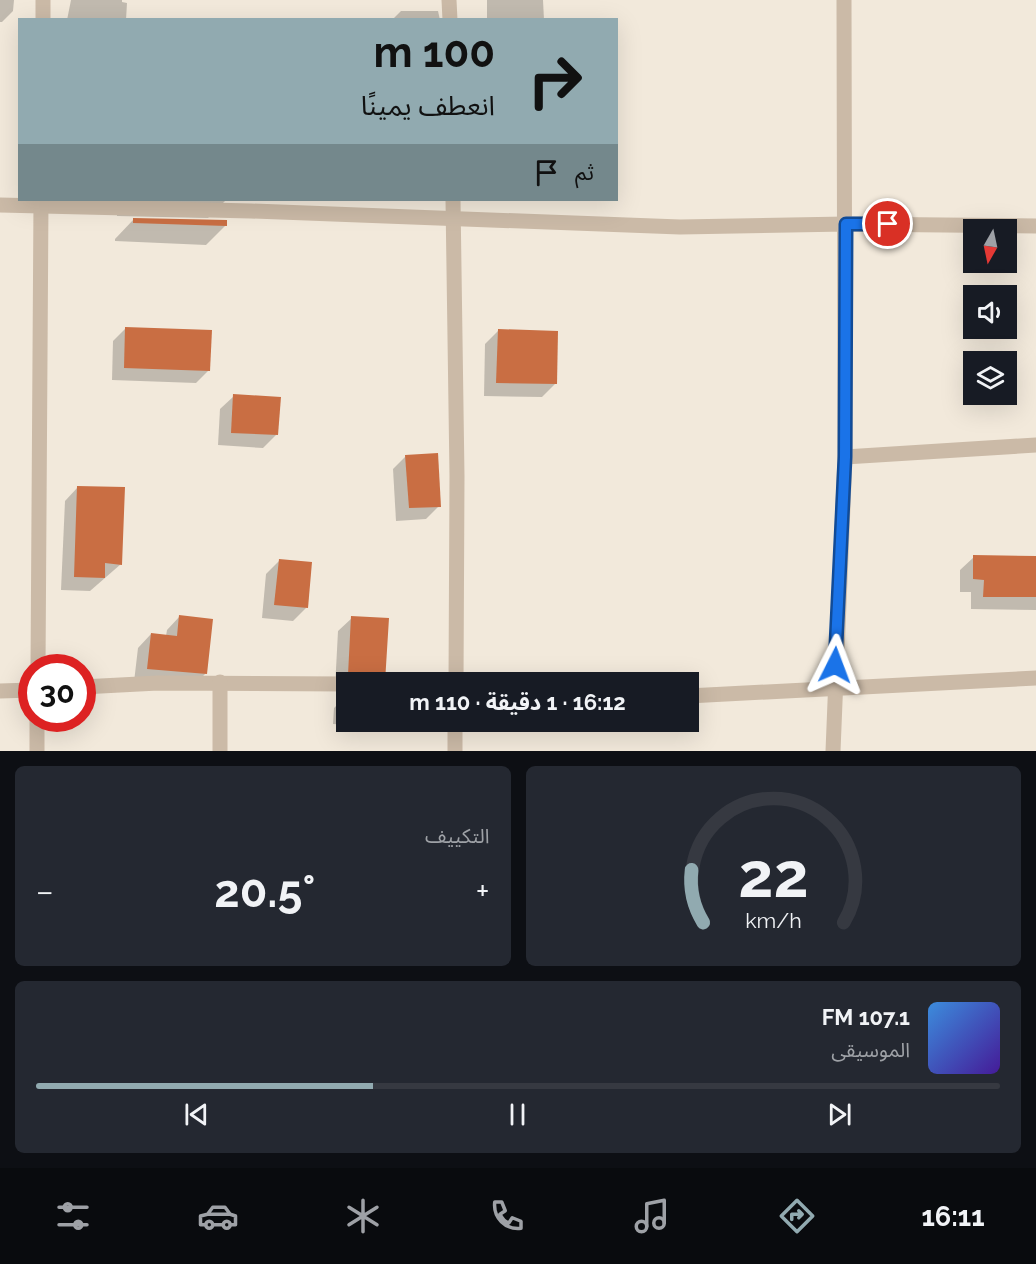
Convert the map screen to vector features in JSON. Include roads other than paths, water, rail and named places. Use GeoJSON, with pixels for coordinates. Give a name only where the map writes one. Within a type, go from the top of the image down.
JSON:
{"type":"FeatureCollection","features":[{"type":"Feature","properties":{"kind":"street"},"geometry":{"type":"LineString","coordinates":[[43,0],[43,18]]}},
{"type":"Feature","properties":{"kind":"street"},"geometry":{"type":"LineString","coordinates":[[449,0],[450,18]]}},
{"type":"Feature","properties":{"kind":"street"},"geometry":{"type":"LineString","coordinates":[[833,751],[845,457],[844,0]]}},
{"type":"Feature","properties":{"kind":"street"},"geometry":{"type":"LineString","coordinates":[[453,201],[457,476],[456,672]]}},
{"type":"Feature","properties":{"kind":"street"},"geometry":{"type":"LineString","coordinates":[[0,205],[41,202],[680,227],[846,224],[1036,226]]}},
{"type":"Feature","properties":{"kind":"street"},"geometry":{"type":"LineString","coordinates":[[38,654],[41,202]]}},
{"type":"Feature","properties":{"kind":"street"},"geometry":{"type":"LineString","coordinates":[[845,457],[1036,446]]}},
{"type":"Feature","properties":{"kind":"street"},"geometry":{"type":"LineString","coordinates":[[699,695],[1036,678]]}},
{"type":"Feature","properties":{"kind":"street"},"geometry":{"type":"LineString","coordinates":[[220,682],[220,751]]}},
{"type":"Feature","properties":{"kind":"street"},"geometry":{"type":"LineString","coordinates":[[96,686],[220,682],[336,684]]}},
{"type":"Feature","properties":{"kind":"street"},"geometry":{"type":"LineString","coordinates":[[0,691],[18,690]]}},
{"type":"Feature","properties":{"kind":"street"},"geometry":{"type":"LineString","coordinates":[[37,732],[37,751]]}},
{"type":"Feature","properties":{"kind":"street"},"geometry":{"type":"LineString","coordinates":[[455,732],[455,751]]}}]}
